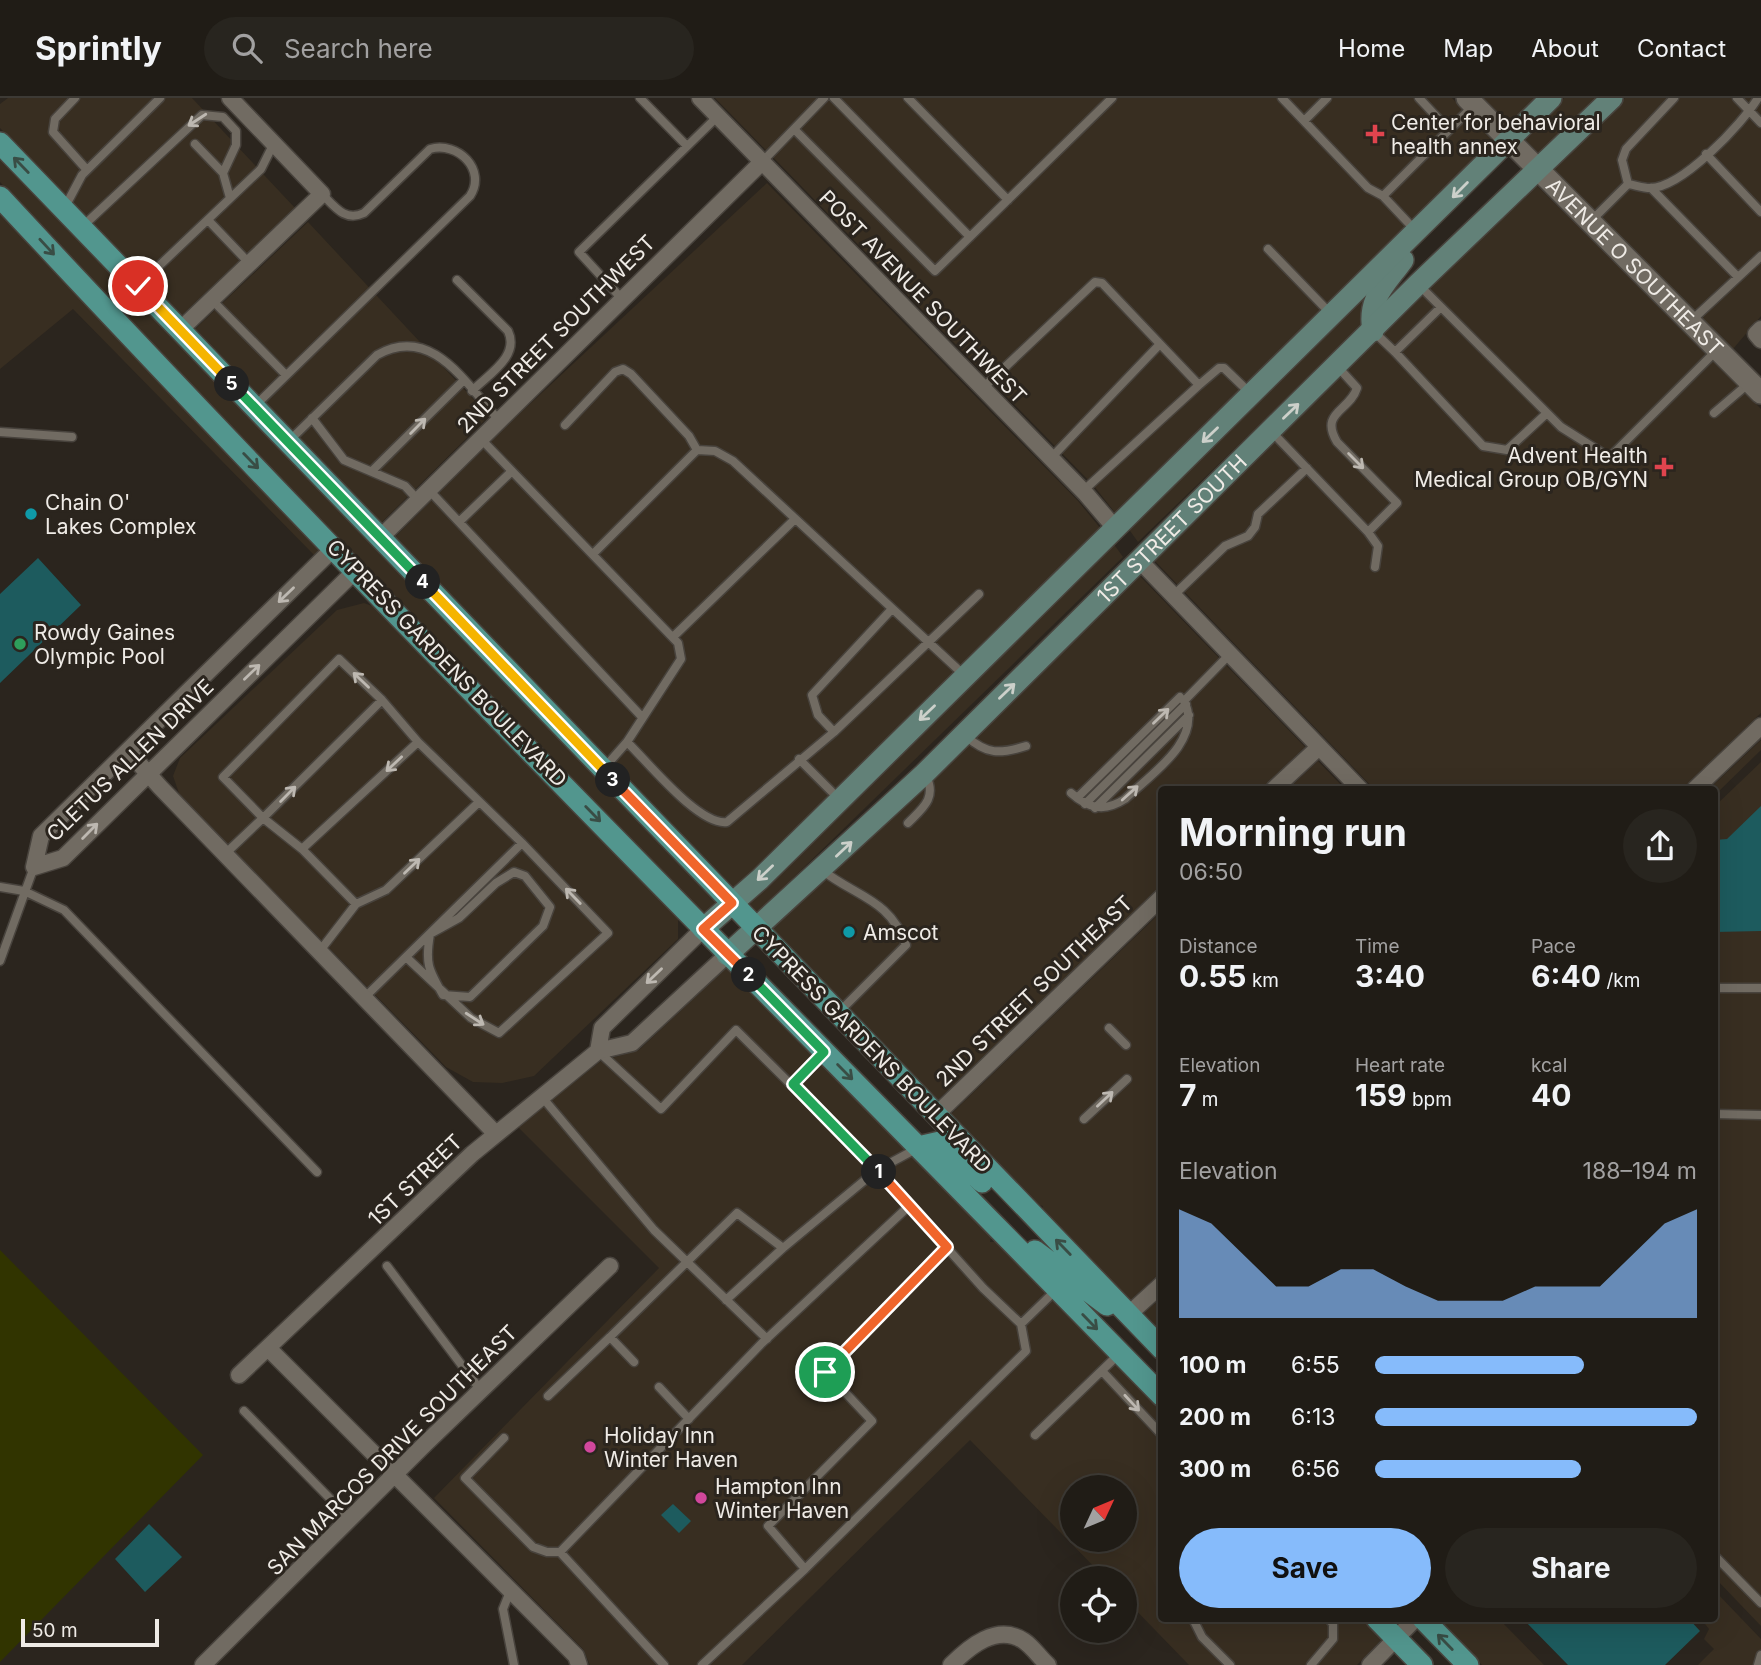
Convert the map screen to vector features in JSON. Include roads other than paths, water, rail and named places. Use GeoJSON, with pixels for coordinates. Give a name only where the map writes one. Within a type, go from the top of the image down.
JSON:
{"type":"FeatureCollection","features":[{"type":"Feature","properties":{"kind":"main road","name":"1ST STREET SOUTH"},"geometry":{"type":"LineString","coordinates":[[703,929],[839,800],[1551,98]]}},
{"type":"Feature","properties":{"kind":"main road","name":"1ST STREET SOUTH"},"geometry":{"type":"LineString","coordinates":[[727,955],[924,774],[1419,284],[1612,98]]}},
{"type":"Feature","properties":{"kind":"main road","name":"CYPRESS GARDENS BOULEVARD"},"geometry":{"type":"LineString","coordinates":[[0,144],[1158,1345]]}},
{"type":"Feature","properties":{"kind":"main road","name":"CYPRESS GARDENS BOULEVARD"},"geometry":{"type":"LineString","coordinates":[[0,197],[150,359],[335,547],[727,955],[1158,1392]]}},
{"type":"Feature","properties":{"kind":"main road"},"geometry":{"type":"LineString","coordinates":[[1373,331],[1370,315],[1373,302],[1405,258],[1417,232]]}},
{"type":"Feature","properties":{"kind":"main road"},"geometry":{"type":"LineString","coordinates":[[918,1147],[940,1142],[1008,1206],[1030,1213]]}},
{"type":"Feature","properties":{"kind":"main road"},"geometry":{"type":"LineString","coordinates":[[1001,1232],[1007,1231],[1036,1251],[1097,1300],[1128,1315]]}},
{"type":"Feature","properties":{"kind":"main road"},"geometry":{"type":"LineString","coordinates":[[1380,1622],[1422,1665]]}},
{"type":"Feature","properties":{"kind":"main road"},"geometry":{"type":"LineString","coordinates":[[1426,1622],[1468,1665]]}},
{"type":"Feature","properties":{"kind":"street"},"geometry":{"type":"LineString","coordinates":[[180,330],[322,194],[230,98]]}},
{"type":"Feature","properties":{"kind":"street","name":"POST AVENUE SOUTHWEST"},"geometry":{"type":"LineString","coordinates":[[700,98],[1083,491],[1115,528]]}},
{"type":"Feature","properties":{"kind":"street","name":"AVENUE O SOUTHEAST"},"geometry":{"type":"LineString","coordinates":[[1474,100],[1536,170],[1756,388]]}},
{"type":"Feature","properties":{"kind":"street","name":"2ND STREET SOUTHWEST"},"geometry":{"type":"LineString","coordinates":[[380,538],[762,162]]}},
{"type":"Feature","properties":{"kind":"street"},"geometry":{"type":"LineString","coordinates":[[1761,330],[1756,334],[1761,340]]}},
{"type":"Feature","properties":{"kind":"street","name":"CLETUS ALLEN DRIVE"},"geometry":{"type":"LineString","coordinates":[[335,547],[41,836],[34,867],[63,858],[356,570]]}},
{"type":"Feature","properties":{"kind":"street"},"geometry":{"type":"LineString","coordinates":[[1140,561],[1357,786]]}},
{"type":"Feature","properties":{"kind":"street"},"geometry":{"type":"LineString","coordinates":[[1699,786],[1761,726]]}},
{"type":"Feature","properties":{"kind":"street"},"geometry":{"type":"LineString","coordinates":[[1277,786],[1319,747]]}},
{"type":"Feature","properties":{"kind":"street"},"geometry":{"type":"LineString","coordinates":[[128,751],[496,1134]]}},
{"type":"Feature","properties":{"kind":"street","name":"2ND STREET SOUTHEAST"},"geometry":{"type":"LineString","coordinates":[[936,1115],[1158,901]]}},
{"type":"Feature","properties":{"kind":"street","name":"1ST STREET"},"geometry":{"type":"LineString","coordinates":[[598,1051],[602,1028],[703,929]]}},
{"type":"Feature","properties":{"kind":"street","name":"1ST STREET"},"geometry":{"type":"LineString","coordinates":[[263,1352],[496,1134],[598,1051],[632,1043],[727,955]]}},
{"type":"Feature","properties":{"kind":"street","name":"SAN MARCOS DRIVE SOUTHEAST"},"geometry":{"type":"LineString","coordinates":[[203,1665],[610,1266]]}},
{"type":"Feature","properties":{"kind":"street"},"geometry":{"type":"LineString","coordinates":[[1128,1315],[1158,1288]]}},
{"type":"Feature","properties":{"kind":"street"},"geometry":{"type":"LineString","coordinates":[[239,1375],[263,1352],[395,1475],[511,1589],[576,1656],[579,1665]]}},
{"type":"Feature","properties":{"kind":"street"},"geometry":{"type":"LineString","coordinates":[[1370,1665],[1412,1622]]}},
{"type":"Feature","properties":{"kind":"street"},"geometry":{"type":"LineString","coordinates":[[951,1665],[979,1640],[1010,1636],[1024,1641],[1048,1665]]}},
{"type":"Feature","properties":{"kind":"lane"},"geometry":{"type":"LineString","coordinates":[[75,98],[55,120],[53,132],[87,170]]}},
{"type":"Feature","properties":{"kind":"lane"},"geometry":{"type":"LineString","coordinates":[[64,209],[87,170],[160,98]]}},
{"type":"Feature","properties":{"kind":"lane"},"geometry":{"type":"LineString","coordinates":[[640,98],[687,146]]}},
{"type":"Feature","properties":{"kind":"lane"},"geometry":{"type":"LineString","coordinates":[[762,162],[824,98]]}},
{"type":"Feature","properties":{"kind":"lane"},"geometry":{"type":"LineString","coordinates":[[834,98],[970,237]]}},
{"type":"Feature","properties":{"kind":"lane"},"geometry":{"type":"LineString","coordinates":[[908,98],[1008,200]]}},
{"type":"Feature","properties":{"kind":"lane"},"geometry":{"type":"LineString","coordinates":[[794,129],[935,271],[1112,98]]}},
{"type":"Feature","properties":{"kind":"lane"},"geometry":{"type":"LineString","coordinates":[[1282,98],[1368,188],[1383,196],[1417,232]]}},
{"type":"Feature","properties":{"kind":"lane"},"geometry":{"type":"LineString","coordinates":[[1304,121],[1328,98]]}},
{"type":"Feature","properties":{"kind":"lane"},"geometry":{"type":"LineString","coordinates":[[1419,98],[1449,130]]}},
{"type":"Feature","properties":{"kind":"lane"},"geometry":{"type":"LineString","coordinates":[[1628,184],[1622,160],[1626,149],[1674,98]]}},
{"type":"Feature","properties":{"kind":"lane"},"geometry":{"type":"LineString","coordinates":[[1737,98],[1761,123]]}},
{"type":"Feature","properties":{"kind":"lane"},"geometry":{"type":"LineString","coordinates":[[1628,184],[1651,188],[1679,177],[1750,111],[1758,98]]}},
{"type":"Feature","properties":{"kind":"lane"},"geometry":{"type":"LineString","coordinates":[[1383,196],[1449,130],[1474,100]]}},
{"type":"Feature","properties":{"kind":"lane"},"geometry":{"type":"LineString","coordinates":[[81,228],[202,114],[223,117],[236,131],[236,145],[223,173]]}},
{"type":"Feature","properties":{"kind":"lane"},"geometry":{"type":"LineString","coordinates":[[622,299],[579,252],[718,117]]}},
{"type":"Feature","properties":{"kind":"lane"},"geometry":{"type":"LineString","coordinates":[[195,144],[223,173],[230,198]]}},
{"type":"Feature","properties":{"kind":"lane"},"geometry":{"type":"LineString","coordinates":[[138,286],[261,169],[274,144]]}},
{"type":"Feature","properties":{"kind":"lane"},"geometry":{"type":"LineString","coordinates":[[254,407],[470,196],[477,185],[475,169],[455,149],[442,145],[430,149],[365,213],[355,218],[343,214],[322,194]]}},
{"type":"Feature","properties":{"kind":"lane"},"geometry":{"type":"LineString","coordinates":[[1706,154],[1761,212]]}},
{"type":"Feature","properties":{"kind":"lane"},"geometry":{"type":"LineString","coordinates":[[1590,222],[1628,184]]}},
{"type":"Feature","properties":{"kind":"lane"},"geometry":{"type":"LineString","coordinates":[[1651,188],[1738,277]]}},
{"type":"Feature","properties":{"kind":"lane"},"geometry":{"type":"LineString","coordinates":[[208,220],[250,264]]}},
{"type":"Feature","properties":{"kind":"lane"},"geometry":{"type":"LineString","coordinates":[[1268,249],[1332,315]]}},
{"type":"Feature","properties":{"kind":"lane"},"geometry":{"type":"LineString","coordinates":[[1691,321],[1761,256]]}},
{"type":"Feature","properties":{"kind":"lane"},"geometry":{"type":"LineString","coordinates":[[457,280],[508,331],[513,341],[511,352],[472,391]]}},
{"type":"Feature","properties":{"kind":"lane"},"geometry":{"type":"LineString","coordinates":[[983,388],[1095,282],[1102,283],[1199,385]]}},
{"type":"Feature","properties":{"kind":"lane"},"geometry":{"type":"LineString","coordinates":[[1419,284],[1561,427],[1607,456],[1614,453],[1718,349]]}},
{"type":"Feature","properties":{"kind":"lane"},"geometry":{"type":"LineString","coordinates":[[212,300],[286,375]]}},
{"type":"Feature","properties":{"kind":"lane"},"geometry":{"type":"LineString","coordinates":[[1395,352],[1441,307]]}},
{"type":"Feature","properties":{"kind":"lane"},"geometry":{"type":"LineString","coordinates":[[1373,331],[1483,446],[1507,450],[1547,413]]}},
{"type":"Feature","properties":{"kind":"lane"},"geometry":{"type":"LineString","coordinates":[[1051,458],[1160,344]]}},
{"type":"Feature","properties":{"kind":"lane"},"geometry":{"type":"LineString","coordinates":[[288,442],[377,355],[392,346],[422,346],[437,354],[499,420]]}},
{"type":"Feature","properties":{"kind":"lane"},"geometry":{"type":"LineString","coordinates":[[1337,366],[1357,388],[1331,421],[1331,432],[1397,503],[1368,532]]}},
{"type":"Feature","properties":{"kind":"lane"},"geometry":{"type":"LineString","coordinates":[[1083,491],[1219,368],[1224,368],[1251,394]]}},
{"type":"Feature","properties":{"kind":"lane"},"geometry":{"type":"LineString","coordinates":[[565,425],[615,372],[623,369],[631,374],[689,436],[697,450]]}},
{"type":"Feature","properties":{"kind":"lane"},"geometry":{"type":"LineString","coordinates":[[373,471],[463,381]]}},
{"type":"Feature","properties":{"kind":"lane"},"geometry":{"type":"LineString","coordinates":[[1714,413],[1756,388]]}},
{"type":"Feature","properties":{"kind":"lane"},"geometry":{"type":"LineString","coordinates":[[312,418],[344,460],[423,495],[459,522],[642,717]]}},
{"type":"Feature","properties":{"kind":"lane"},"geometry":{"type":"LineString","coordinates":[[1271,431],[1368,532],[1378,546],[1375,567]]}},
{"type":"Feature","properties":{"kind":"lane"},"geometry":{"type":"LineString","coordinates":[[0,432],[72,437]]}},
{"type":"Feature","properties":{"kind":"lane"},"geometry":{"type":"LineString","coordinates":[[480,439],[678,643],[681,659],[627,742],[603,769]]}},
{"type":"Feature","properties":{"kind":"lane"},"geometry":{"type":"LineString","coordinates":[[593,554],[697,450],[715,451],[733,461],[965,676]]}},
{"type":"Feature","properties":{"kind":"lane"},"geometry":{"type":"LineString","coordinates":[[1174,595],[1225,546],[1248,536],[1255,527],[1258,514],[1307,468]]}},
{"type":"Feature","properties":{"kind":"lane"},"geometry":{"type":"LineString","coordinates":[[459,522],[512,471]]}},
{"type":"Feature","properties":{"kind":"lane"},"geometry":{"type":"LineString","coordinates":[[673,637],[794,519]]}},
{"type":"Feature","properties":{"kind":"lane"},"geometry":{"type":"LineString","coordinates":[[627,742],[696,810],[717,823],[727,822],[834,732],[979,594]]}},
{"type":"Feature","properties":{"kind":"lane"},"geometry":{"type":"LineString","coordinates":[[834,732],[818,715],[812,695],[891,610]]}},
{"type":"Feature","properties":{"kind":"lane"},"geometry":{"type":"LineString","coordinates":[[1183,701],[1189,715],[1184,738],[1125,799],[1115,806],[1095,808],[1078,798],[1230,654]]}},
{"type":"Feature","properties":{"kind":"lane"},"geometry":{"type":"LineString","coordinates":[[356,904],[302,849],[264,818],[223,777],[339,659],[608,933],[499,1033],[471,1018],[443,995],[405,957]]}},
{"type":"Feature","properties":{"kind":"lane"},"geometry":{"type":"LineString","coordinates":[[225,854],[382,700]]}},
{"type":"Feature","properties":{"kind":"lane"},"geometry":{"type":"LineString","coordinates":[[1095,808],[1189,715]]}},
{"type":"Feature","properties":{"kind":"lane"},"geometry":{"type":"LineString","coordinates":[[964,734],[987,752],[1003,753],[1026,747]]}},
{"type":"Feature","properties":{"kind":"lane"},"geometry":{"type":"LineString","coordinates":[[302,849],[418,742]]}},
{"type":"Feature","properties":{"kind":"lane"},"geometry":{"type":"LineString","coordinates":[[799,759],[839,800]]}},
{"type":"Feature","properties":{"kind":"lane"},"geometry":{"type":"LineString","coordinates":[[908,822],[929,800],[931,788],[924,774]]}},
{"type":"Feature","properties":{"kind":"lane"},"geometry":{"type":"LineString","coordinates":[[319,952],[356,904],[386,890],[479,802]]}},
{"type":"Feature","properties":{"kind":"lane"},"geometry":{"type":"LineString","coordinates":[[364,998],[522,843]]}},
{"type":"Feature","properties":{"kind":"lane"},"geometry":{"type":"LineString","coordinates":[[0,961],[34,867]]}},
{"type":"Feature","properties":{"kind":"lane"},"geometry":{"type":"LineString","coordinates":[[821,870],[835,882],[874,901],[899,925],[906,946],[838,1014]]}},
{"type":"Feature","properties":{"kind":"lane"},"geometry":{"type":"LineString","coordinates":[[430,934],[459,918],[496,883],[514,872],[525,876],[550,907],[543,926],[487,984],[470,997],[443,995]]}},
{"type":"Feature","properties":{"kind":"lane"},"geometry":{"type":"LineString","coordinates":[[0,887],[24,891],[64,910],[317,1172]]}},
{"type":"Feature","properties":{"kind":"lane"},"geometry":{"type":"LineString","coordinates":[[430,934],[426,956],[428,968],[443,995]]}},
{"type":"Feature","properties":{"kind":"lane"},"geometry":{"type":"LineString","coordinates":[[1718,988],[1761,988]]}},
{"type":"Feature","properties":{"kind":"lane"},"geometry":{"type":"LineString","coordinates":[[1109,1028],[1126,1045]]}},
{"type":"Feature","properties":{"kind":"lane"},"geometry":{"type":"LineString","coordinates":[[598,1051],[661,1110],[736,1030],[877,1170],[1021,1324],[1026,1351],[805,1569],[702,1665]]}},
{"type":"Feature","properties":{"kind":"lane"},"geometry":{"type":"LineString","coordinates":[[793,1084],[824,1052]]}},
{"type":"Feature","properties":{"kind":"lane"},"geometry":{"type":"LineString","coordinates":[[1084,1119],[1127,1079]]}},
{"type":"Feature","properties":{"kind":"lane"},"geometry":{"type":"LineString","coordinates":[[542,1097],[654,1230],[767,1339]]}},
{"type":"Feature","properties":{"kind":"lane"},"geometry":{"type":"LineString","coordinates":[[1718,1114],[1761,1115]]}},
{"type":"Feature","properties":{"kind":"lane"},"geometry":{"type":"LineString","coordinates":[[726,1300],[783,1248],[877,1170],[918,1147]]}},
{"type":"Feature","properties":{"kind":"lane"},"geometry":{"type":"LineString","coordinates":[[504,1438],[465,1478],[533,1547],[547,1552],[560,1552],[767,1339],[909,1206]]}},
{"type":"Feature","properties":{"kind":"lane"},"geometry":{"type":"LineString","coordinates":[[548,1396],[737,1213],[783,1248]]}},
{"type":"Feature","properties":{"kind":"lane"},"geometry":{"type":"LineString","coordinates":[[805,1569],[768,1526],[872,1421],[825,1372],[947,1247]]}},
{"type":"Feature","properties":{"kind":"lane"},"geometry":{"type":"LineString","coordinates":[[387,1266],[482,1392]]}},
{"type":"Feature","properties":{"kind":"lane"},"geometry":{"type":"LineString","coordinates":[[1021,1324],[1057,1289]]}},
{"type":"Feature","properties":{"kind":"lane"},"geometry":{"type":"LineString","coordinates":[[610,1337],[634,1362]]}},
{"type":"Feature","properties":{"kind":"lane"},"geometry":{"type":"LineString","coordinates":[[1035,1435],[1120,1353]]}},
{"type":"Feature","properties":{"kind":"lane"},"geometry":{"type":"LineString","coordinates":[[1101,1371],[1158,1431]]}},
{"type":"Feature","properties":{"kind":"lane"},"geometry":{"type":"LineString","coordinates":[[659,1387],[689,1419]]}},
{"type":"Feature","properties":{"kind":"lane"},"geometry":{"type":"LineString","coordinates":[[244,1411],[351,1520]]}},
{"type":"Feature","properties":{"kind":"lane"},"geometry":{"type":"LineString","coordinates":[[560,1552],[664,1665]]}},
{"type":"Feature","properties":{"kind":"lane"},"geometry":{"type":"LineString","coordinates":[[1718,1559],[1761,1603]]}},
{"type":"Feature","properties":{"kind":"lane"},"geometry":{"type":"LineString","coordinates":[[511,1589],[503,1609],[514,1665]]}},
{"type":"Feature","properties":{"kind":"lane"},"geometry":{"type":"LineString","coordinates":[[1194,1622],[1202,1637],[1230,1665]]}},
{"type":"Feature","properties":{"kind":"lane"},"geometry":{"type":"LineString","coordinates":[[1311,1665],[1333,1639],[1332,1622]]}},
{"type":"Feature","properties":{"kind":"lane"},"geometry":{"type":"LineString","coordinates":[[1758,1665],[1761,1654]]}},
{"type":"Feature","properties":{"kind":"water","name":"Rowdy Gaines Olympic Pool"},"geometry":{"type":"Polygon","coordinates":[[[38,558],[81,605],[0,683],[0,594],[38,558]]]}},
{"type":"Feature","properties":{"kind":"water"},"geometry":{"type":"Polygon","coordinates":[[[1761,806],[1761,931],[1718,932],[1718,840],[1727,839],[1761,806]]]}},
{"type":"Feature","properties":{"kind":"water"},"geometry":{"type":"Polygon","coordinates":[[[673,1504],[691,1521],[679,1533],[661,1515],[673,1504]]]}},
{"type":"Feature","properties":{"kind":"water"},"geometry":{"type":"Polygon","coordinates":[[[149,1524],[182,1557],[145,1592],[115,1559],[149,1524]]]}},
{"type":"Feature","properties":{"kind":"water"},"geometry":{"type":"Polygon","coordinates":[[[1526,1622],[1692,1622],[1700,1631],[1665,1665],[1568,1665],[1526,1622]]]}},
{"type":"Feature","properties":{"kind":"place","name":"Center for behavioral health annex"},"geometry":{"type":"Point","coordinates":[1375,134]}},
{"type":"Feature","properties":{"kind":"place","name":"Advent Health Medical Group OB/GYN"},"geometry":{"type":"Point","coordinates":[1664,467]}},
{"type":"Feature","properties":{"kind":"place","name":"Chain O' Lakes Complex"},"geometry":{"type":"Point","coordinates":[31,514]}},
{"type":"Feature","properties":{"kind":"place","name":"Rowdy Gaines Olympic Pool"},"geometry":{"type":"Point","coordinates":[20,644]}},
{"type":"Feature","properties":{"kind":"place","name":"Amscot"},"geometry":{"type":"Point","coordinates":[849,932]}},
{"type":"Feature","properties":{"kind":"place","name":"Holiday Inn Winter Haven"},"geometry":{"type":"Point","coordinates":[590,1447]}},
{"type":"Feature","properties":{"kind":"place","name":"Hampton Inn Winter Haven"},"geometry":{"type":"Point","coordinates":[701,1498]}}]}
